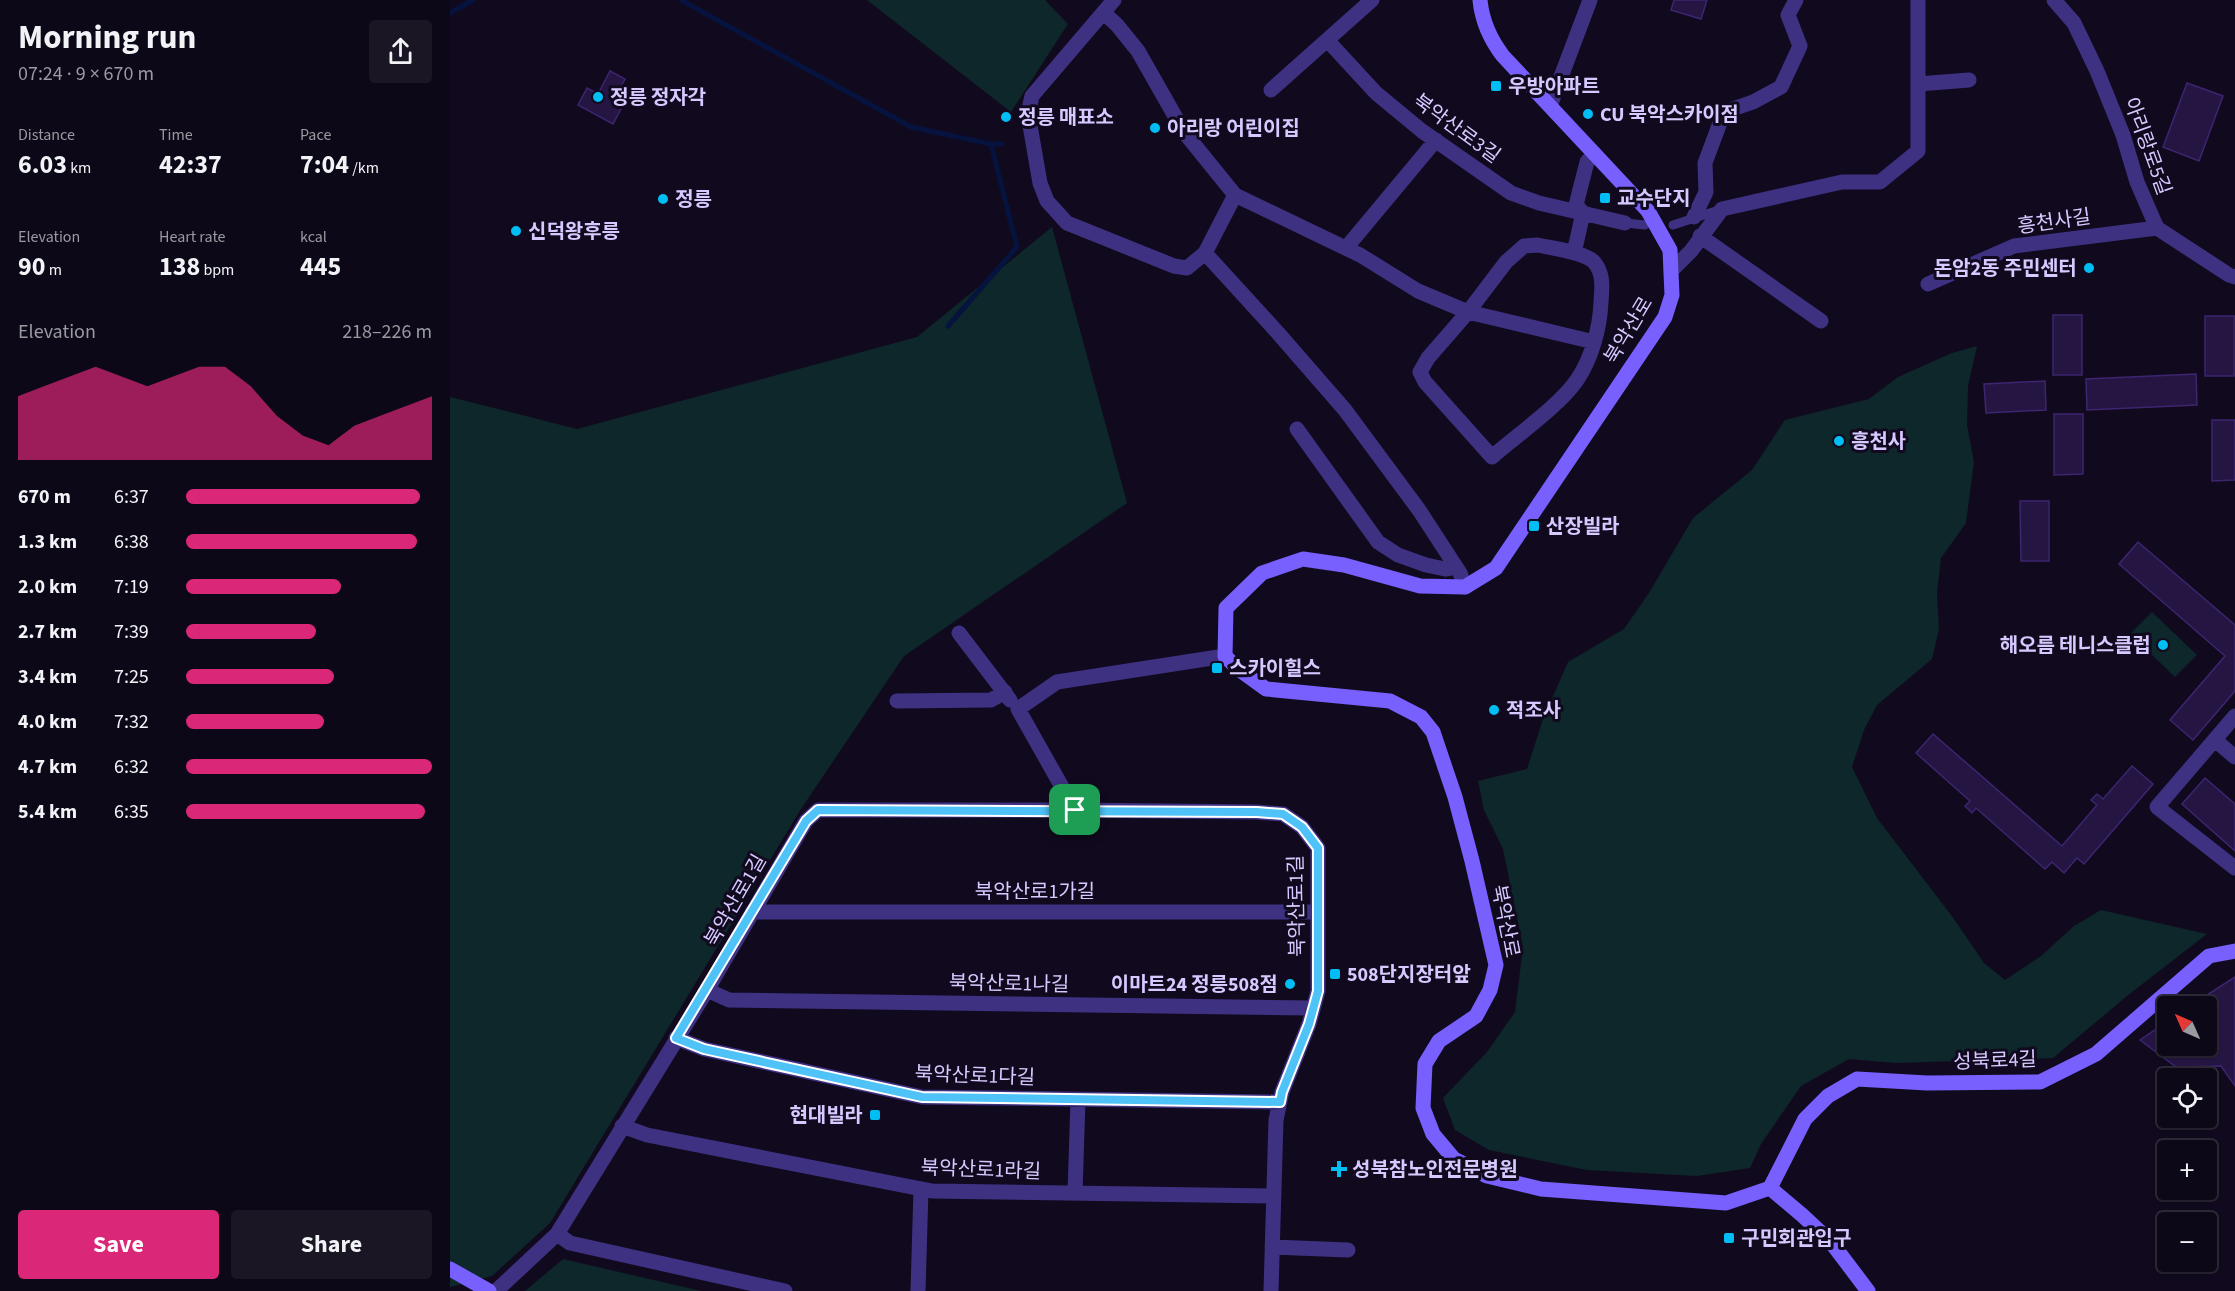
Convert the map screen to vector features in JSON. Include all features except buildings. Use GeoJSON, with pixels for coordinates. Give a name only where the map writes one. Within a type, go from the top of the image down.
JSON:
{"type":"FeatureCollection","features":[{"type":"Feature","properties":{"kind":"street"},"geometry":{"type":"LineString","coordinates":[[1114,0],[1032,96],[1028,114],[1040,183],[1047,201],[1067,223],[1174,266],[1187,268],[1205,253],[1235,195]]}},
{"type":"Feature","properties":{"kind":"street"},"geometry":{"type":"LineString","coordinates":[[1271,90],[1372,0]]}},
{"type":"Feature","properties":{"kind":"street","name":"북악산로"},"geometry":{"type":"LineString","coordinates":[[1465,587],[1496,568],[1665,317],[1672,295],[1670,250],[1648,211],[1491,40],[1480,8],[1480,0]]}},
{"type":"Feature","properties":{"kind":"street"},"geometry":{"type":"LineString","coordinates":[[1550,106],[1590,0]]}},
{"type":"Feature","properties":{"kind":"street"},"geometry":{"type":"LineString","coordinates":[[1694,217],[1706,192],[1704,163],[1724,112],[1753,102],[1781,87],[1800,46],[1788,15],[1796,0]]}},
{"type":"Feature","properties":{"kind":"street"},"geometry":{"type":"LineString","coordinates":[[1671,271],[1691,251],[1722,209],[1842,182],[1880,182],[1918,150],[1918,0]]}},
{"type":"Feature","properties":{"kind":"street","name":"아리랑로5길"},"geometry":{"type":"LineString","coordinates":[[2054,0],[2074,23],[2097,71],[2123,135],[2137,182],[2157,228]]}},
{"type":"Feature","properties":{"kind":"street"},"geometry":{"type":"LineString","coordinates":[[1104,13],[1138,51],[1184,132],[1235,195],[1346,248],[1418,291],[1468,312],[1593,342]]}},
{"type":"Feature","properties":{"kind":"street","name":"북악산로3길"},"geometry":{"type":"LineString","coordinates":[[1328,41],[1376,93],[1436,140],[1511,193],[1539,203],[1625,223]]}},
{"type":"Feature","properties":{"kind":"street"},"geometry":{"type":"LineString","coordinates":[[1918,84],[1969,80]]}},
{"type":"Feature","properties":{"kind":"street"},"geometry":{"type":"LineString","coordinates":[[1346,248],[1436,140]]}},
{"type":"Feature","properties":{"kind":"street"},"geometry":{"type":"LineString","coordinates":[[1574,253],[1583,213],[1576,205],[1587,162],[1594,154]]}},
{"type":"Feature","properties":{"kind":"street"},"geometry":{"type":"LineString","coordinates":[[2157,228],[2235,277]]}},
{"type":"Feature","properties":{"kind":"street","name":"흥천사길"},"geometry":{"type":"LineString","coordinates":[[1928,284],[2014,246],[2157,228]]}},
{"type":"Feature","properties":{"kind":"street"},"geometry":{"type":"LineString","coordinates":[[1700,236],[1821,321]]}},
{"type":"Feature","properties":{"kind":"street"},"geometry":{"type":"LineString","coordinates":[[1537,245],[1574,253],[1593,261],[1603,278],[1601,320],[1593,342],[1578,379],[1564,396],[1492,457],[1425,382],[1420,372],[1428,358],[1468,312],[1506,262],[1524,246],[1537,245]]}},
{"type":"Feature","properties":{"kind":"street"},"geometry":{"type":"LineString","coordinates":[[1018,709],[1057,682],[1225,656],[1226,609],[1262,573],[1303,559],[1344,565],[1420,586],[1465,587],[1456,567],[1419,510],[1345,411],[1205,253]]}},
{"type":"Feature","properties":{"kind":"street"},"geometry":{"type":"LineString","coordinates":[[1297,429],[1378,542],[1398,555],[1426,565],[1444,569],[1456,567]]}},
{"type":"Feature","properties":{"kind":"street"},"geometry":{"type":"LineString","coordinates":[[959,633],[1018,709],[1075,810]]}},
{"type":"Feature","properties":{"kind":"street","name":"북악산로"},"geometry":{"type":"LineString","coordinates":[[1225,656],[1236,668],[1266,689],[1390,701],[1421,717],[1433,732],[1469,850],[1496,965],[1490,990],[1476,1016],[1439,1041],[1425,1064],[1423,1108],[1432,1134],[1454,1159],[1487,1176],[1541,1189],[1726,1203],[1770,1188]]}},
{"type":"Feature","properties":{"kind":"street"},"geometry":{"type":"LineString","coordinates":[[897,701],[991,700],[1005,692]]}},
{"type":"Feature","properties":{"kind":"street"},"geometry":{"type":"LineString","coordinates":[[2235,716],[2157,807],[2235,868]]}},
{"type":"Feature","properties":{"kind":"street"},"geometry":{"type":"LineString","coordinates":[[2215,740],[2235,757]]}},
{"type":"Feature","properties":{"kind":"street","name":"북악산로1길"},"geometry":{"type":"LineString","coordinates":[[496,1291],[557,1234],[806,821],[818,810],[1257,812],[1283,814],[1302,827],[1318,848],[1318,991],[1314,1008],[1282,1092],[1276,1120],[1271,1291]]}},
{"type":"Feature","properties":{"kind":"street","name":"북악산로1가길"},"geometry":{"type":"LineString","coordinates":[[752,912],[1318,912]]}},
{"type":"Feature","properties":{"kind":"street","name":"성북로4길"},"geometry":{"type":"LineString","coordinates":[[1770,1188],[1805,1119],[1828,1096],[1857,1078],[1927,1083],[2040,1082],[2096,1054],[2209,957],[2235,951]]}},
{"type":"Feature","properties":{"kind":"street","name":"북악산로1나길"},"geometry":{"type":"LineString","coordinates":[[706,990],[729,1000],[1314,1008]]}},
{"type":"Feature","properties":{"kind":"street","name":"북악산로1다길"},"geometry":{"type":"LineString","coordinates":[[676,1038],[704,1049],[922,1097],[1280,1102]]}},
{"type":"Feature","properties":{"kind":"street"},"geometry":{"type":"LineString","coordinates":[[1075,1193],[1078,1099]]}},
{"type":"Feature","properties":{"kind":"street","name":"북악산로1라길"},"geometry":{"type":"LineString","coordinates":[[622,1126],[647,1135],[932,1191],[1274,1196]]}},
{"type":"Feature","properties":{"kind":"street"},"geometry":{"type":"LineString","coordinates":[[1770,1188],[1831,1242],[1868,1291]]}},
{"type":"Feature","properties":{"kind":"street"},"geometry":{"type":"LineString","coordinates":[[918,1291],[921,1189]]}},
{"type":"Feature","properties":{"kind":"street"},"geometry":{"type":"LineString","coordinates":[[557,1234],[570,1243],[785,1291]]}},
{"type":"Feature","properties":{"kind":"street"},"geometry":{"type":"LineString","coordinates":[[1272,1248],[1347,1250]]}},
{"type":"Feature","properties":{"kind":"street"},"geometry":{"type":"LineString","coordinates":[[450,1269],[489,1291]]}},
{"type":"Feature","properties":{"kind":"lane"},"geometry":{"type":"LineString","coordinates":[[1673,225],[1722,209]]}},
{"type":"Feature","properties":{"kind":"lane","name":"북악산로3길"},"geometry":{"type":"LineString","coordinates":[[1625,223],[1645,225]]}},
{"type":"Feature","properties":{"kind":"green space"},"geometry":{"type":"Polygon","coordinates":[[[867,0],[1045,0],[1068,24],[1011,112],[867,0]]]}},
{"type":"Feature","properties":{"kind":"green space"},"geometry":{"type":"Polygon","coordinates":[[[1052,227],[1127,503],[904,656],[801,809],[550,1223],[492,1276],[450,1287],[450,397],[577,429],[917,337],[1052,227]]]}},
{"type":"Feature","properties":{"kind":"green space"},"geometry":{"type":"Polygon","coordinates":[[[1977,346],[1968,386],[1967,425],[1974,462],[1966,523],[1941,558],[1937,593],[1939,629],[1932,659],[1877,705],[1864,730],[1852,767],[1877,818],[1954,919],[1984,963],[2005,980],[2041,956],[2074,926],[2101,910],[2207,934],[2127,996],[2053,1058],[1896,1063],[1849,1059],[1801,1086],[1761,1144],[1750,1168],[1697,1176],[1587,1170],[1489,1150],[1455,1130],[1443,1098],[1487,1052],[1515,1012],[1523,947],[1503,849],[1484,810],[1478,781],[1527,769],[1543,719],[1568,662],[1624,629],[1649,593],[1693,518],[1752,470],[1785,420],[1869,399],[1898,377],[1952,353],[1977,346]]]}},
{"type":"Feature","properties":{"kind":"green space","name":"해오름 테니스클럽"},"geometry":{"type":"Polygon","coordinates":[[[2152,612],[2197,655],[2175,677],[2130,634],[2152,612]]]}},
{"type":"Feature","properties":{"kind":"green space"},"geometry":{"type":"Polygon","coordinates":[[[563,1259],[701,1291],[525,1291],[563,1259]]]}},
{"type":"Feature","properties":{"kind":"waterway"},"geometry":{"type":"LineString","coordinates":[[450,13],[473,0]]}},
{"type":"Feature","properties":{"kind":"waterway"},"geometry":{"type":"LineString","coordinates":[[681,0],[911,127],[991,144],[1002,144]]}},
{"type":"Feature","properties":{"kind":"waterway"},"geometry":{"type":"LineString","coordinates":[[948,326],[1017,247],[991,144]]}},
{"type":"Feature","properties":{"kind":"place","name":"우방아파트"},"geometry":{"type":"Point","coordinates":[1496,86]}},
{"type":"Feature","properties":{"kind":"place","name":"정릉 정자각"},"geometry":{"type":"Point","coordinates":[598,97]}},
{"type":"Feature","properties":{"kind":"place","name":"CU 북악스카이점"},"geometry":{"type":"Point","coordinates":[1588,114]}},
{"type":"Feature","properties":{"kind":"place","name":"정릉 매표소"},"geometry":{"type":"Point","coordinates":[1006,117]}},
{"type":"Feature","properties":{"kind":"place","name":"아리랑 어린이집"},"geometry":{"type":"Point","coordinates":[1155,128]}},
{"type":"Feature","properties":{"kind":"place","name":"교수단지"},"geometry":{"type":"Point","coordinates":[1605,198]}},
{"type":"Feature","properties":{"kind":"place","name":"정릉"},"geometry":{"type":"Point","coordinates":[663,199]}},
{"type":"Feature","properties":{"kind":"place","name":"신덕왕후릉"},"geometry":{"type":"Point","coordinates":[516,231]}},
{"type":"Feature","properties":{"kind":"place","name":"돈암2동 주민센터"},"geometry":{"type":"Point","coordinates":[2089,268]}},
{"type":"Feature","properties":{"kind":"place","name":"흥천사"},"geometry":{"type":"Point","coordinates":[1839,441]}},
{"type":"Feature","properties":{"kind":"place","name":"산장빌라"},"geometry":{"type":"Point","coordinates":[1534,526]}},
{"type":"Feature","properties":{"kind":"place","name":"해오름 테니스클럽"},"geometry":{"type":"Point","coordinates":[2163,645]}},
{"type":"Feature","properties":{"kind":"place","name":"스카이힐스"},"geometry":{"type":"Point","coordinates":[1217,668]}},
{"type":"Feature","properties":{"kind":"place","name":"적조사"},"geometry":{"type":"Point","coordinates":[1494,710]}},
{"type":"Feature","properties":{"kind":"place","name":"508단지장터앞"},"geometry":{"type":"Point","coordinates":[1335,974]}},
{"type":"Feature","properties":{"kind":"place","name":"이마트24 정릉508점"},"geometry":{"type":"Point","coordinates":[1290,984]}},
{"type":"Feature","properties":{"kind":"place","name":"현대빌라"},"geometry":{"type":"Point","coordinates":[875,1115]}},
{"type":"Feature","properties":{"kind":"place","name":"성북참노인전문병원"},"geometry":{"type":"Point","coordinates":[1339,1169]}},
{"type":"Feature","properties":{"kind":"place","name":"구민회관입구"},"geometry":{"type":"Point","coordinates":[1729,1238]}},
{"type":"Feature","properties":{"kind":"route"},"geometry":{"type":"LineString","coordinates":[[818,810],[1075,810],[1283,814],[1302,827],[1318,848],[1318,991],[1309,1024],[1280,1102],[922,1097],[704,1049],[676,1038],[806,821],[818,810]]}}]}
